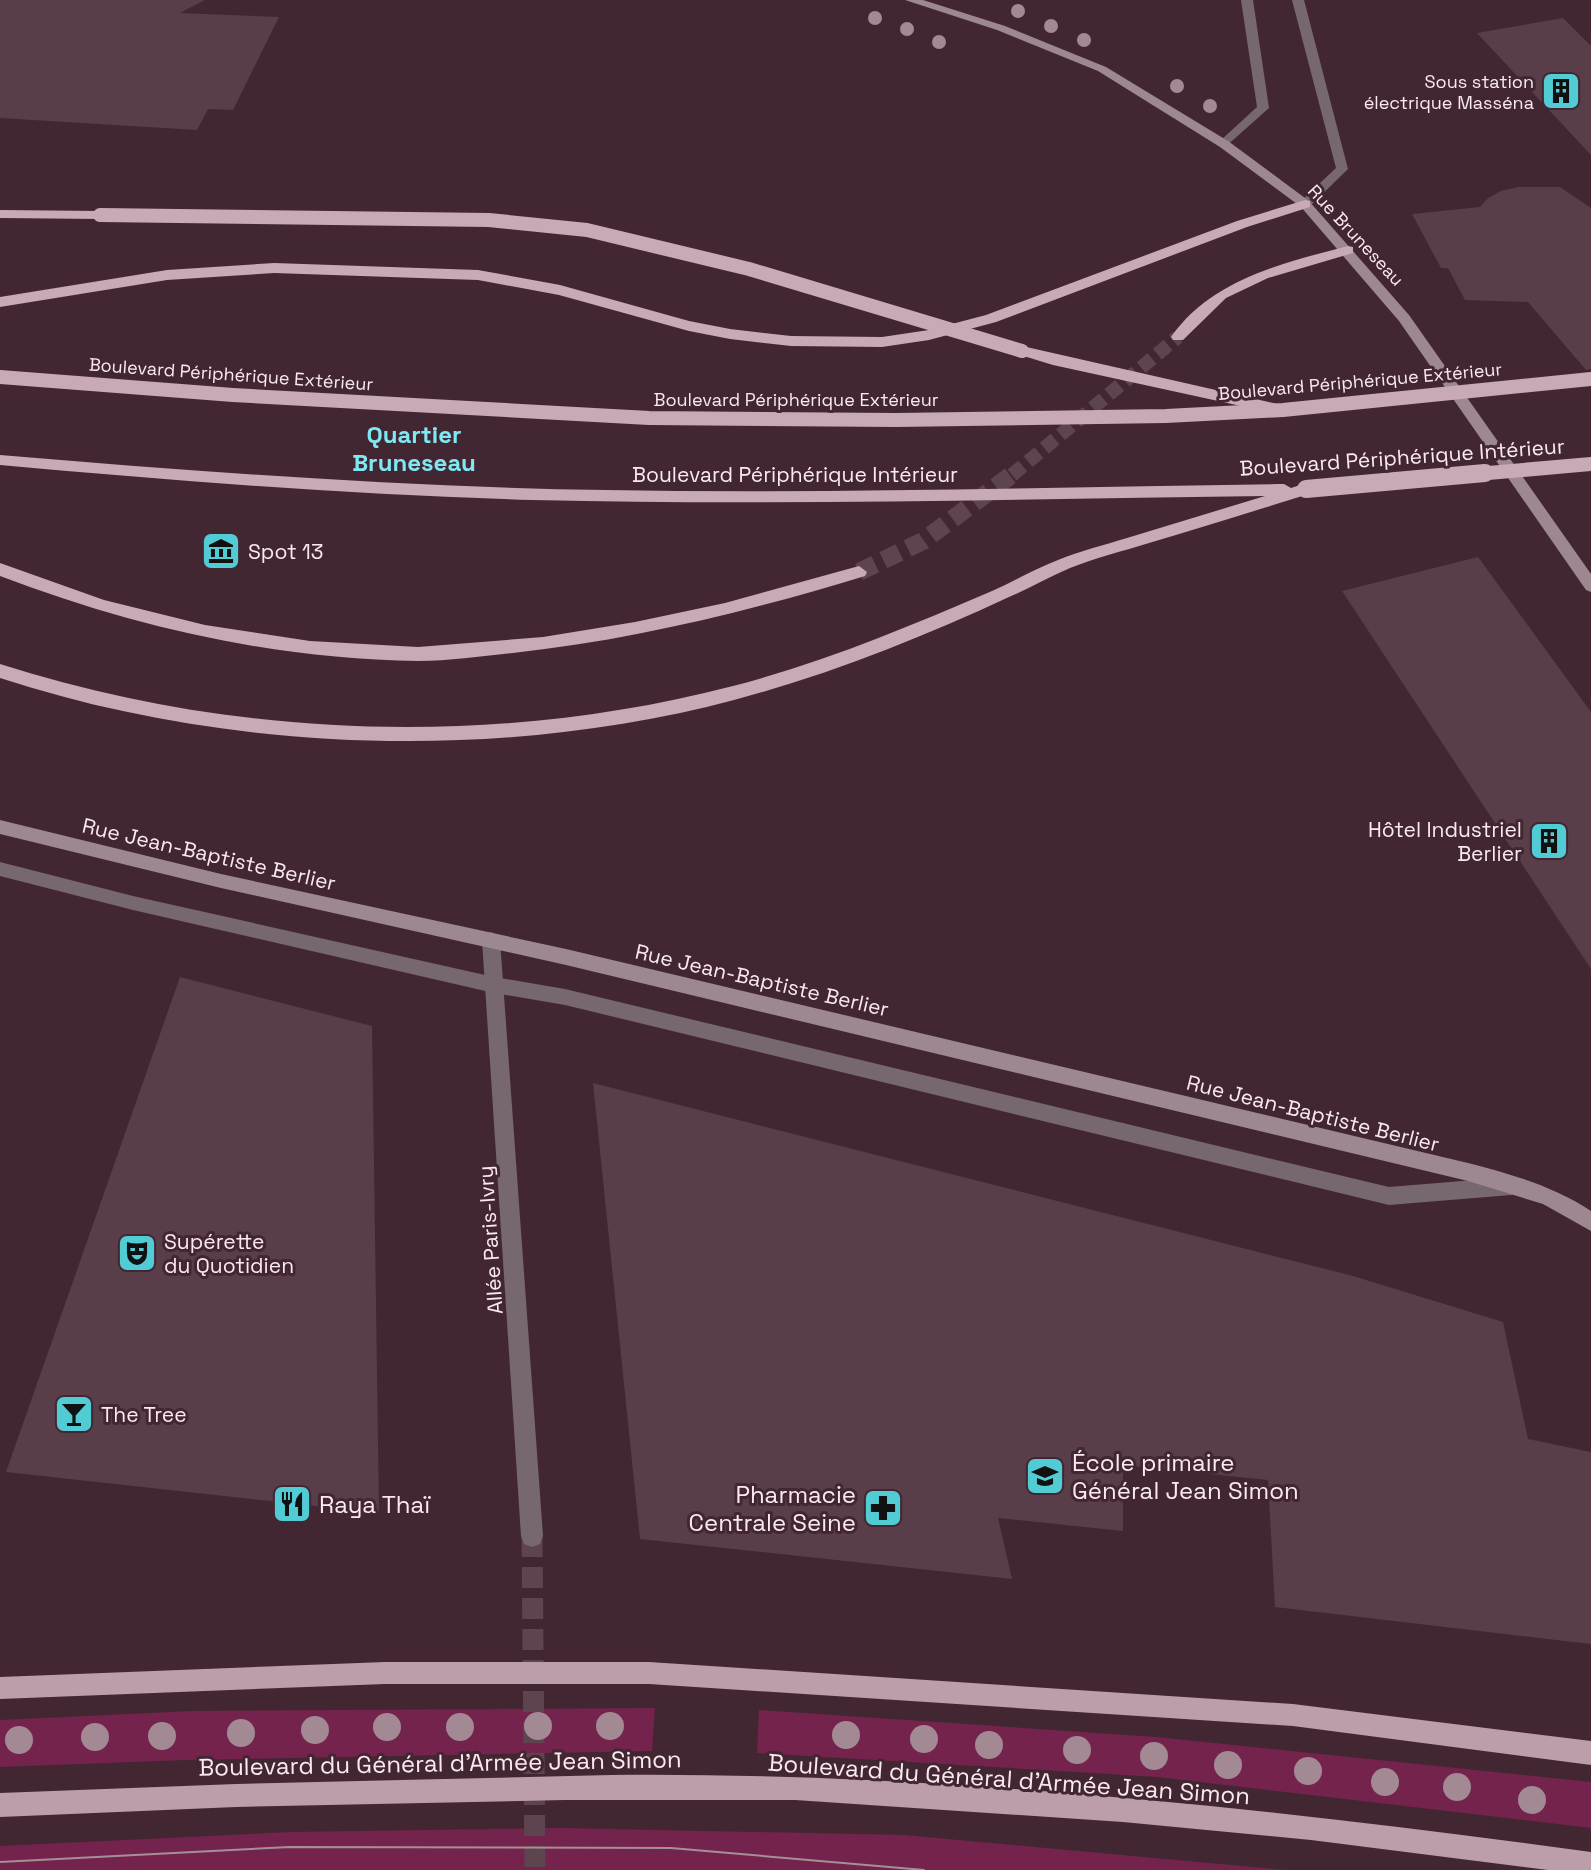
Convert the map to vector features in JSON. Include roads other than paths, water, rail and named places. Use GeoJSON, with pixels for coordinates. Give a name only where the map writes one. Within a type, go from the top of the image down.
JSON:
{"type":"FeatureCollection","features":[{"type":"Feature","properties":{"kind":"highway"},"geometry":{"type":"LineString","coordinates":[[0,302],[167,275],[274,268],[478,275],[560,290],[648,315],[730,334],[791,341],[882,342],[929,335],[1002,315],[1242,224],[1305,204]]}},
{"type":"Feature","properties":{"kind":"highway"},"geometry":{"type":"LineString","coordinates":[[0,214],[489,220],[587,230],[748,269],[1054,360],[1283,410]]}},
{"type":"Feature","properties":{"kind":"highway"},"geometry":{"type":"LineString","coordinates":[[1178,337],[1221,295],[1263,275],[1348,250]]}},
{"type":"Feature","properties":{"kind":"highway","name":"Boulevard Périphérique Extérieur"},"geometry":{"type":"LineString","coordinates":[[0,377],[246,396],[649,418],[896,420],[1125,417],[1283,410],[1591,379]]}},
{"type":"Feature","properties":{"kind":"highway","name":"Boulevard Périphérique Intérieur"},"geometry":{"type":"LineString","coordinates":[[0,460],[247,481],[602,496],[847,498],[1306,489],[1591,464]]}},
{"type":"Feature","properties":{"kind":"highway"},"geometry":{"type":"LineString","coordinates":[[0,671],[58,690],[144,710],[251,725],[377,734],[517,730],[643,712],[734,693],[852,655],[1001,594],[1066,563],[1306,489]]}},
{"type":"Feature","properties":{"kind":"highway"},"geometry":{"type":"LineString","coordinates":[[0,569],[50,590],[198,632],[318,649],[420,654],[562,642],[666,624],[776,598],[859,572]]}},
{"type":"Feature","properties":{"kind":"main road","name":"Rue Bruneseau"},"geometry":{"type":"LineString","coordinates":[[911,0],[1001,28],[1102,69],[1224,144],[1305,204],[1348,250],[1404,318],[1591,586]]}},
{"type":"Feature","properties":{"kind":"main road","name":"Rue Jean-Baptiste Berlier"},"geometry":{"type":"LineString","coordinates":[[0,827],[1391,1153],[1511,1185],[1573,1207],[1591,1222]]}},
{"type":"Feature","properties":{"kind":"main road"},"geometry":{"type":"LineString","coordinates":[[0,1688],[385,1673],[649,1673],[1293,1715],[1591,1753]]}},
{"type":"Feature","properties":{"kind":"main road","name":"Boulevard du Général d'Armée Jean Simon"},"geometry":{"type":"LineString","coordinates":[[0,1805],[176,1795],[649,1786],[840,1790],[1108,1810],[1463,1846],[1591,1864]]}},
{"type":"Feature","properties":{"kind":"street"},"geometry":{"type":"LineString","coordinates":[[1224,144],[1263,108],[1247,0]]}},
{"type":"Feature","properties":{"kind":"street"},"geometry":{"type":"LineString","coordinates":[[1298,0],[1342,169],[1305,204]]}},
{"type":"Feature","properties":{"kind":"street","name":"Rue Jean-Baptiste Berlier"},"geometry":{"type":"LineString","coordinates":[[0,869],[133,903],[494,985],[579,1000],[1389,1196],[1511,1185]]}},
{"type":"Feature","properties":{"kind":"street","name":"Allée Paris-Ivry"},"geometry":{"type":"LineString","coordinates":[[491,940],[532,1536]]}},
{"type":"Feature","properties":{"kind":"tunnel"},"geometry":{"type":"LineString","coordinates":[[1012,475],[1178,337]]}},
{"type":"Feature","properties":{"kind":"tunnel"},"geometry":{"type":"LineString","coordinates":[[859,572],[923,541],[1014,473]]}},
{"type":"Feature","properties":{"kind":"tunnel"},"geometry":{"type":"LineString","coordinates":[[532,1536],[535,1870]]}},
{"type":"Feature","properties":{"kind":"tram line"},"geometry":{"type":"LineString","coordinates":[[0,1862],[290,1847],[671,1848],[924,1870]]}},
{"type":"Feature","properties":{"kind":"place","name":"Sous station électrique Masséna"},"geometry":{"type":"Point","coordinates":[1561,91]}},
{"type":"Feature","properties":{"kind":"place","name":"Spot 13"},"geometry":{"type":"Point","coordinates":[221,551]}},
{"type":"Feature","properties":{"kind":"place","name":"Hôtel Industriel Berlier"},"geometry":{"type":"Point","coordinates":[1549,841]}},
{"type":"Feature","properties":{"kind":"place","name":"Supérette du Quotidien"},"geometry":{"type":"Point","coordinates":[137,1253]}},
{"type":"Feature","properties":{"kind":"place","name":"The Tree"},"geometry":{"type":"Point","coordinates":[74,1414]}},
{"type":"Feature","properties":{"kind":"place","name":"École primaire Général Jean Simon"},"geometry":{"type":"Point","coordinates":[1045,1476]}},
{"type":"Feature","properties":{"kind":"place","name":"Raya Thaï"},"geometry":{"type":"Point","coordinates":[292,1504]}},
{"type":"Feature","properties":{"kind":"place","name":"Pharmacie Centrale Seine"},"geometry":{"type":"Point","coordinates":[883,1508]}},
{"type":"Feature","properties":{"kind":"district","name":"Quartier Bruneseau"},"geometry":{"type":"Point","coordinates":[414,448]}}]}
